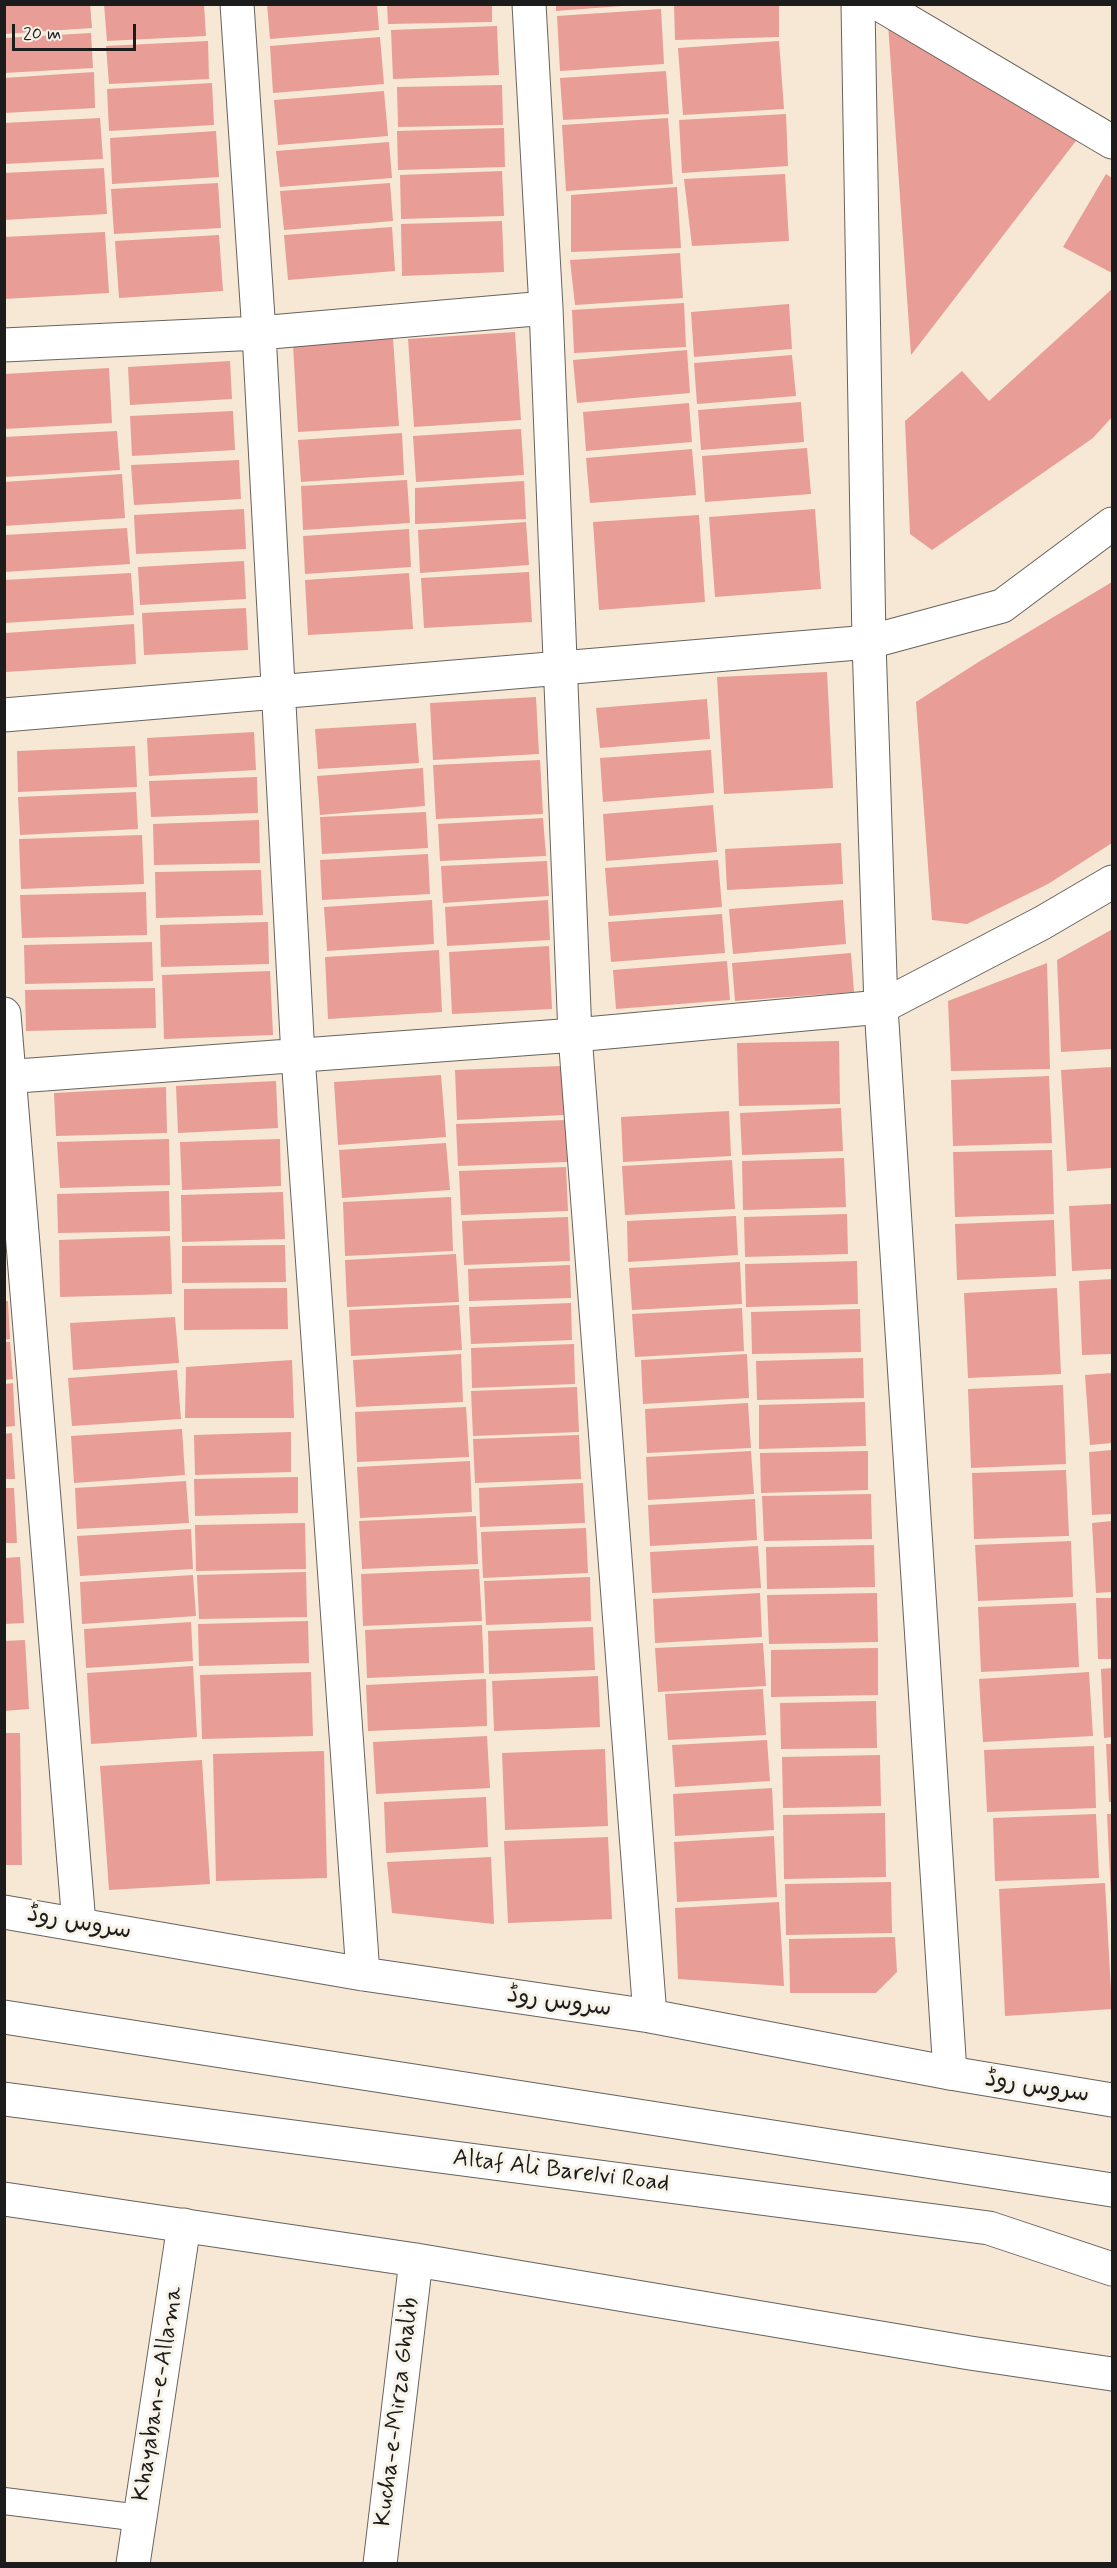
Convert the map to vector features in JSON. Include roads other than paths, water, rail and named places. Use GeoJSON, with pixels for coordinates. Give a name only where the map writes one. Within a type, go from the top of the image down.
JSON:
{"type":"FeatureCollection","features":[{"type":"Feature","properties":{"kind":"street"},"geometry":{"type":"LineString","coordinates":[[237,4],[260,333],[277,692],[298,1056],[363,1974]]}},
{"type":"Feature","properties":{"kind":"street"},"geometry":{"type":"LineString","coordinates":[[529,4],[546,308],[575,1035],[650,2016]]}},
{"type":"Feature","properties":{"kind":"street"},"geometry":{"type":"LineString","coordinates":[[858,4],[869,642],[881,1007],[950,2073]]}},
{"type":"Feature","properties":{"kind":"street"},"geometry":{"type":"LineString","coordinates":[[879,4],[1113,142]]}},
{"type":"Feature","properties":{"kind":"street"},"geometry":{"type":"LineString","coordinates":[[4,345],[260,333],[546,308]]}},
{"type":"Feature","properties":{"kind":"street"},"geometry":{"type":"LineString","coordinates":[[4,715],[869,642],[1002,606],[1113,524]]}},
{"type":"Feature","properties":{"kind":"street"},"geometry":{"type":"LineString","coordinates":[[7,1076],[575,1035],[881,1007],[1042,923],[1113,882]]}},
{"type":"Feature","properties":{"kind":"street"},"geometry":{"type":"LineString","coordinates":[[4,1014],[7,1076],[79,1924]]}},
{"type":"Feature","properties":{"kind":"street","name":"سروس روڈ"},"geometry":{"type":"LineString","coordinates":[[4,1912],[363,1974],[650,2016],[950,2073],[1113,2100]]}},
{"type":"Feature","properties":{"kind":"street"},"geometry":{"type":"LineString","coordinates":[[4,2017],[1113,2190]]}},
{"type":"Feature","properties":{"kind":"street","name":"Altaf Ali Barelvi Road"},"geometry":{"type":"LineString","coordinates":[[4,2099],[989,2228],[1113,2269]]}},
{"type":"Feature","properties":{"kind":"street"},"geometry":{"type":"LineString","coordinates":[[4,2199],[416,2260],[970,2354],[1113,2374]]}},
{"type":"Feature","properties":{"kind":"street","name":"Khayaban-e-Allama"},"geometry":{"type":"LineString","coordinates":[[133,2564],[184,2225]]}},
{"type":"Feature","properties":{"kind":"street"},"geometry":{"type":"LineString","coordinates":[[989,2228],[1113,2245]]}},
{"type":"Feature","properties":{"kind":"street","name":"Kucha-e-Mirza Ghalib"},"geometry":{"type":"LineString","coordinates":[[380,2564],[416,2260]]}},
{"type":"Feature","properties":{"kind":"lane"},"geometry":{"type":"LineString","coordinates":[[4,2501],[140,2518]]}}]}
